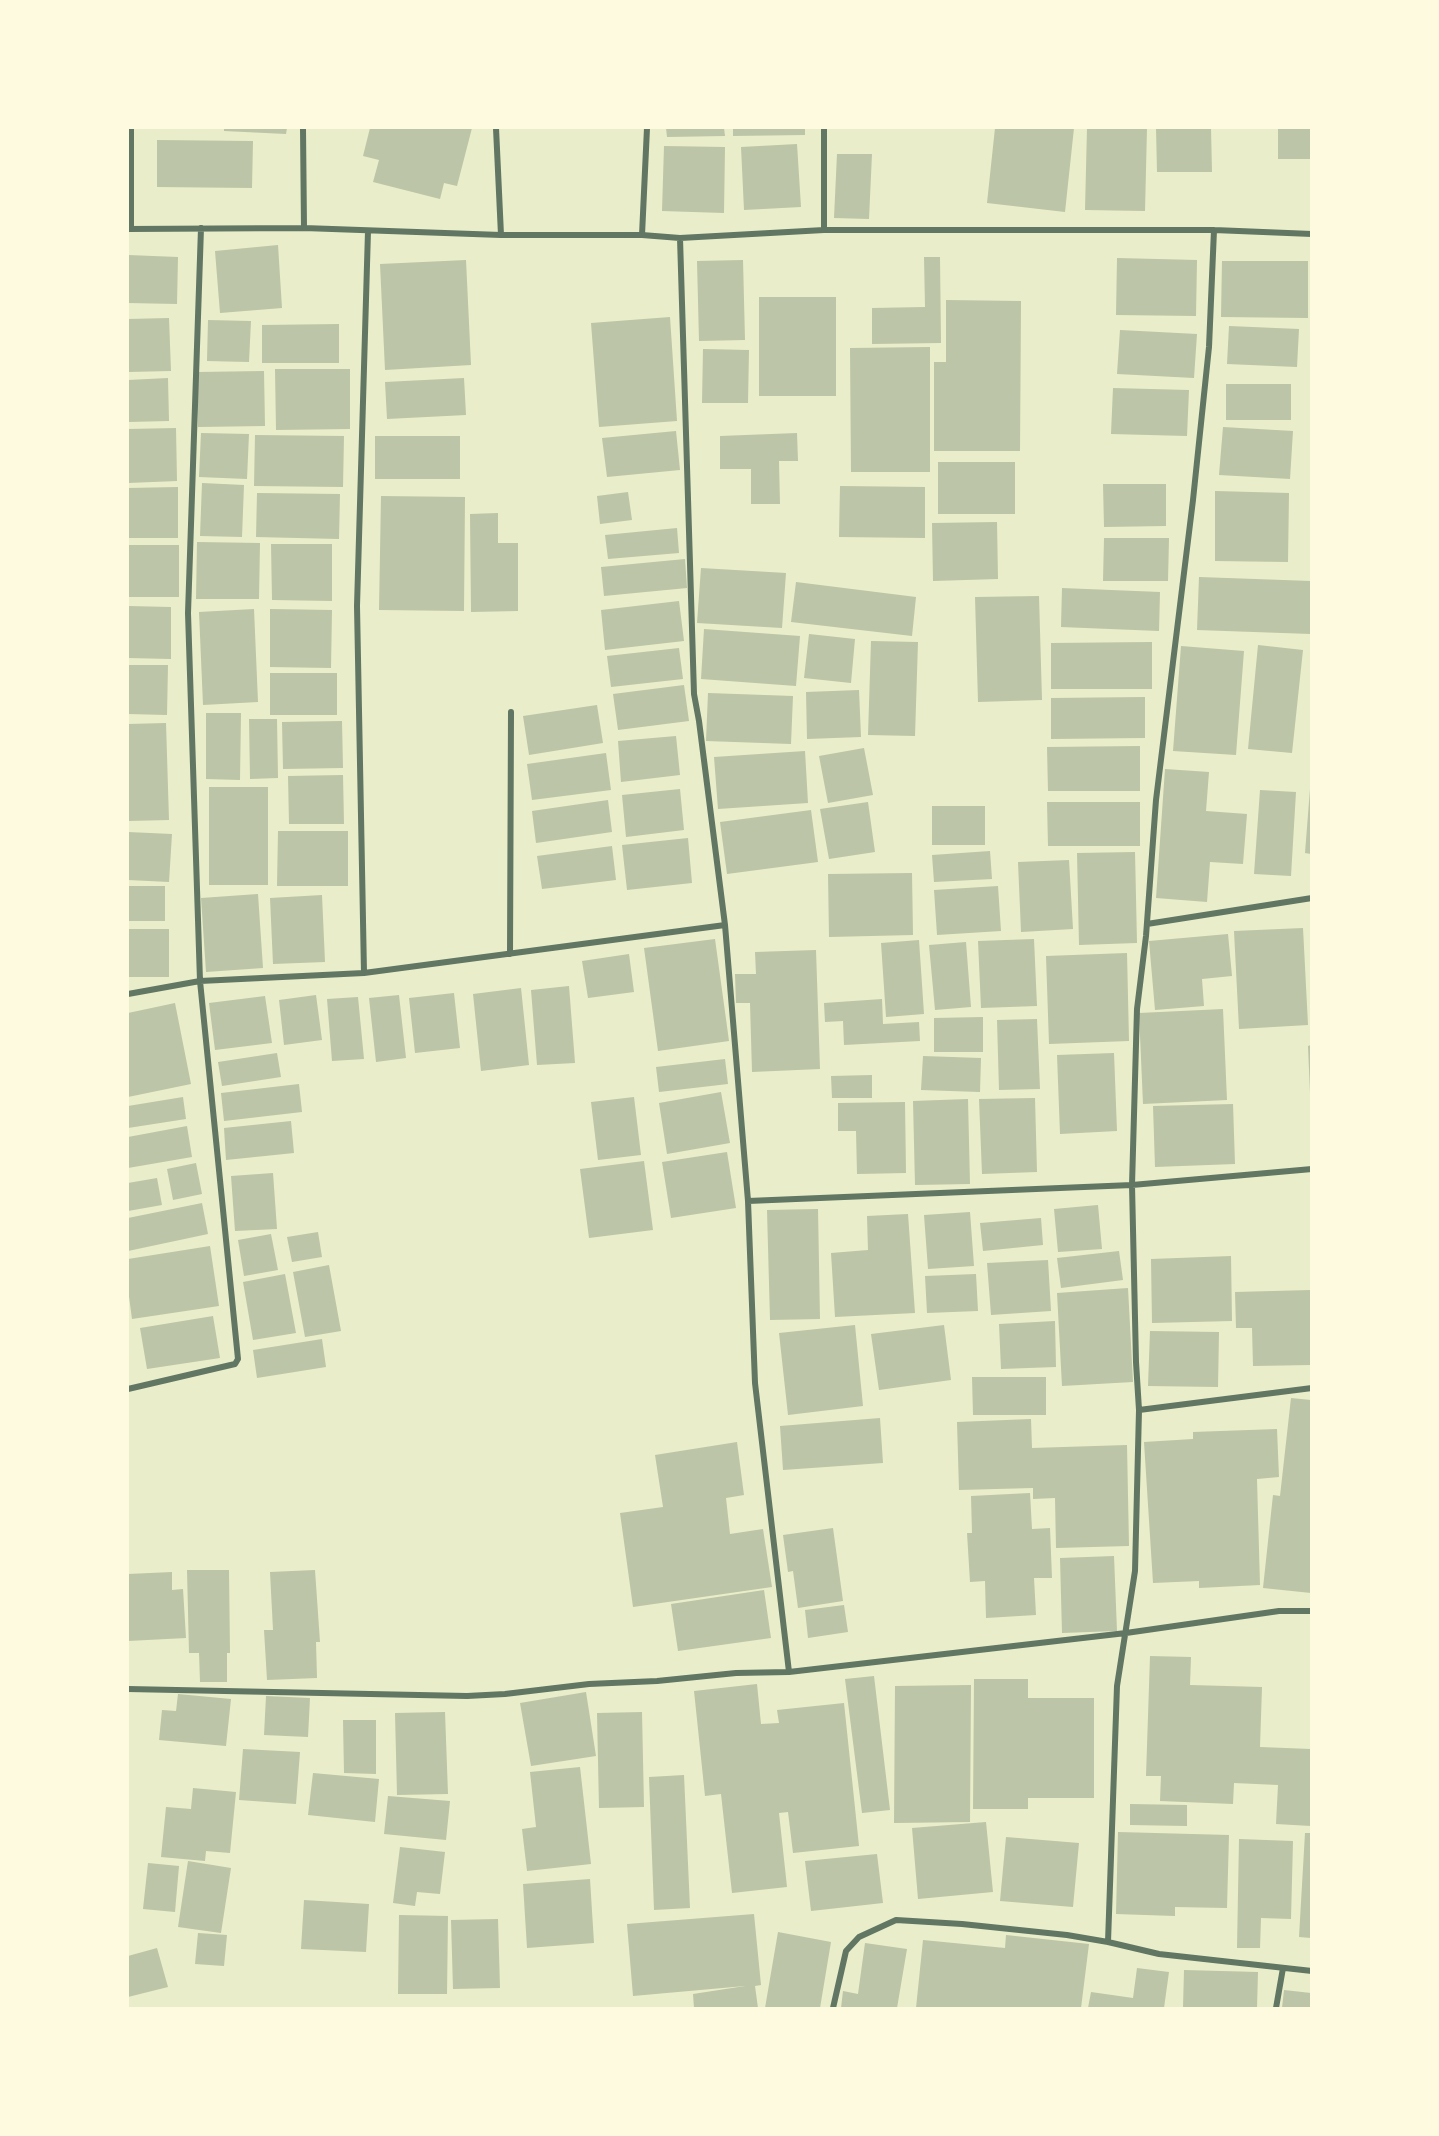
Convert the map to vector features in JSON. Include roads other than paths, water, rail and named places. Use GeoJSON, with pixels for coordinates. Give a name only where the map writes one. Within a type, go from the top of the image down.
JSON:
{"type":"FeatureCollection","features":[{"type":"Feature","properties":{"kind":"street"},"geometry":{"type":"LineString","coordinates":[[130,128],[129,229],[304,228],[501,235],[642,235],[680,238],[824,230],[1214,230],[1311,234]]}},
{"type":"Feature","properties":{"kind":"street"},"geometry":{"type":"LineString","coordinates":[[303,128],[304,228]]}},
{"type":"Feature","properties":{"kind":"street"},"geometry":{"type":"LineString","coordinates":[[496,128],[501,235]]}},
{"type":"Feature","properties":{"kind":"street"},"geometry":{"type":"LineString","coordinates":[[642,235],[646,128]]}},
{"type":"Feature","properties":{"kind":"street"},"geometry":{"type":"LineString","coordinates":[[824,128],[824,230]]}},
{"type":"Feature","properties":{"kind":"street"},"geometry":{"type":"LineString","coordinates":[[128,1389],[235,1364],[238,1359],[200,981],[188,613],[201,228]]}},
{"type":"Feature","properties":{"kind":"street"},"geometry":{"type":"LineString","coordinates":[[1108,1942],[1117,1686],[1135,1571],[1139,1410],[1132,1185],[1137,1010],[1147,924],[1156,800],[1209,347],[1214,230]]}},
{"type":"Feature","properties":{"kind":"street"},"geometry":{"type":"LineString","coordinates":[[364,973],[357,606],[368,231]]}},
{"type":"Feature","properties":{"kind":"street"},"geometry":{"type":"LineString","coordinates":[[680,238],[694,694],[725,925],[748,1201],[755,1383],[789,1672]]}},
{"type":"Feature","properties":{"kind":"street"},"geometry":{"type":"LineString","coordinates":[[510,954],[512,712]]}},
{"type":"Feature","properties":{"kind":"street"},"geometry":{"type":"LineString","coordinates":[[1147,924],[1311,898]]}},
{"type":"Feature","properties":{"kind":"street"},"geometry":{"type":"LineString","coordinates":[[128,994],[200,981],[364,973],[725,925]]}},
{"type":"Feature","properties":{"kind":"street"},"geometry":{"type":"LineString","coordinates":[[748,1201],[1132,1185],[1311,1169]]}},
{"type":"Feature","properties":{"kind":"street"},"geometry":{"type":"LineString","coordinates":[[1139,1410],[1311,1389]]}},
{"type":"Feature","properties":{"kind":"street"},"geometry":{"type":"LineString","coordinates":[[128,1689],[467,1696],[505,1694],[589,1684],[657,1681],[736,1673],[789,1672],[1126,1633],[1279,1611],[1311,1611]]}},
{"type":"Feature","properties":{"kind":"street"},"geometry":{"type":"LineString","coordinates":[[832,2008],[846,1952],[860,1937],[896,1920],[962,1924],[1108,1942],[1159,1954],[1311,1971]]}},
{"type":"Feature","properties":{"kind":"street"},"geometry":{"type":"LineString","coordinates":[[1276,2008],[1284,1968]]}}]}
